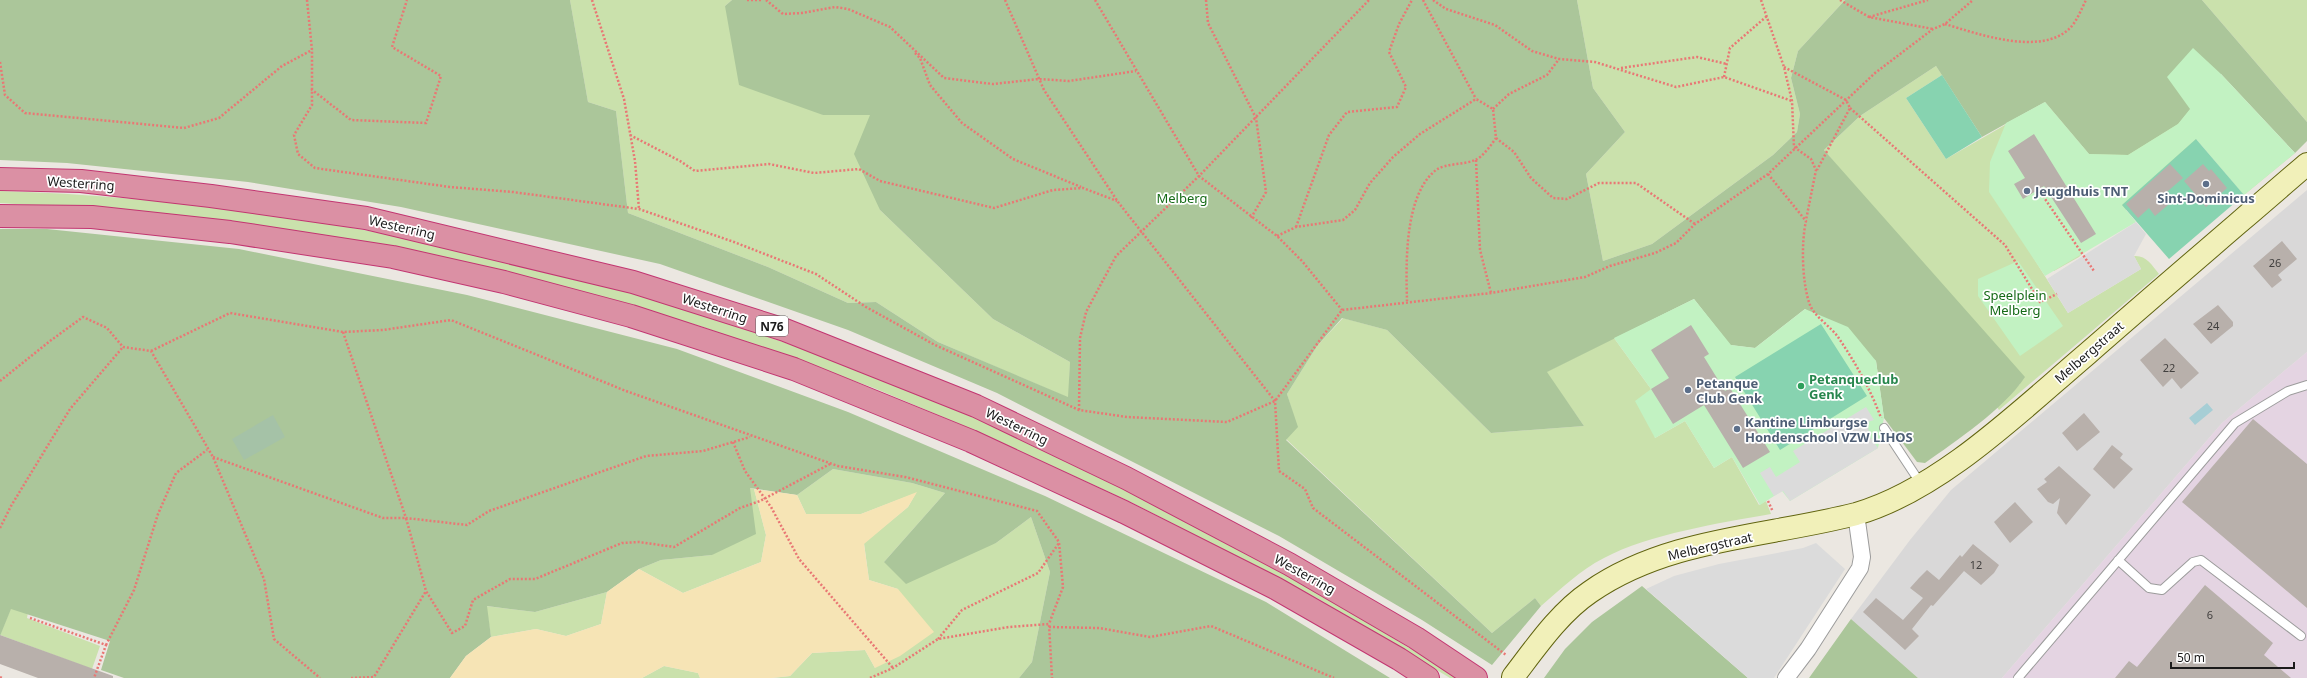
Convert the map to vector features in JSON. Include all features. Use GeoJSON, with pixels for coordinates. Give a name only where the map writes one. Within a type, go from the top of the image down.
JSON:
{"type":"FeatureCollection","features":[{"type":"Feature","properties":{"kind":"highway","name":"Westerring"},"geometry":{"type":"LineString","coordinates":[[0,179],[81,181],[211,196],[366,218],[633,282],[785,330],[976,406],[1126,478],[1289,564],[1416,638],[1476,678]]}},
{"type":"Feature","properties":{"kind":"highway","name":"Westerring"},"geometry":{"type":"LineString","coordinates":[[0,216],[108,219],[230,232],[393,257],[504,282],[631,316],[794,369],[971,441],[1124,512],[1275,588],[1399,659],[1428,678]]}},
{"type":"Feature","properties":{"kind":"street","name":"Melbergstraat"},"geometry":{"type":"LineString","coordinates":[[1513,677],[1552,626],[1589,592],[1629,569],[1677,551],[1826,522],[1874,509],[1921,485],[1966,454],[2020,411],[2307,164]]}},
{"type":"Feature","properties":{"kind":"street"},"geometry":{"type":"LineString","coordinates":[[1786,678],[1808,650],[1860,568],[1862,558],[1856,514]]}},
{"type":"Feature","properties":{"kind":"lane"},"geometry":{"type":"LineString","coordinates":[[2018,678],[2235,424],[2288,391],[2307,385]]}},
{"type":"Feature","properties":{"kind":"lane"},"geometry":{"type":"LineString","coordinates":[[1884,428],[1921,485]]}},
{"type":"Feature","properties":{"kind":"lane"},"geometry":{"type":"LineString","coordinates":[[2118,560],[2149,588],[2162,590],[2193,562],[2201,560],[2301,636]]}},
{"type":"Feature","properties":{"kind":"path"},"geometry":{"type":"LineString","coordinates":[[307,0],[312,50],[312,105],[294,136],[298,154],[315,168],[450,187],[513,192],[639,209],[734,242],[816,274],[866,307],[935,345],[1079,410],[1127,418],[1227,422],[1275,401],[1342,310],[1407,301],[1491,293],[1585,277],[1610,266],[1655,253],[1676,243],[1695,224],[1768,174],[1794,147],[1875,73],[1933,29],[1944,24],[1973,0]]}},
{"type":"Feature","properties":{"kind":"path"},"geometry":{"type":"LineString","coordinates":[[311,89],[350,120],[426,123],[441,76],[392,47],[407,0]]}},
{"type":"Feature","properties":{"kind":"path"},"geometry":{"type":"LineString","coordinates":[[592,0],[624,99],[635,161],[639,209]]}},
{"type":"Feature","properties":{"kind":"path"},"geometry":{"type":"LineString","coordinates":[[747,0],[762,0]]}},
{"type":"Feature","properties":{"kind":"path"},"geometry":{"type":"LineString","coordinates":[[766,0],[783,14],[842,8],[890,27],[944,78],[993,84],[1039,79],[1069,81],[1136,71]]}},
{"type":"Feature","properties":{"kind":"path"},"geometry":{"type":"LineString","coordinates":[[1005,0],[1039,79],[1118,202],[1275,401],[1279,471],[1305,489],[1313,508],[1506,655]]}},
{"type":"Feature","properties":{"kind":"path"},"geometry":{"type":"LineString","coordinates":[[1095,0],[1199,176],[1251,218],[1277,236],[1302,261],[1342,310]]}},
{"type":"Feature","properties":{"kind":"path"},"geometry":{"type":"LineString","coordinates":[[1206,0],[1208,23],[1256,118],[1266,192],[1251,218]]}},
{"type":"Feature","properties":{"kind":"path"},"geometry":{"type":"LineString","coordinates":[[1079,410],[1080,338],[1086,312],[1116,256],[1199,176],[1369,0]]}},
{"type":"Feature","properties":{"kind":"path"},"geometry":{"type":"LineString","coordinates":[[1296,227],[1329,135],[1347,112],[1397,107],[1406,88],[1389,52],[1399,24],[1412,0]]}},
{"type":"Feature","properties":{"kind":"path"},"geometry":{"type":"LineString","coordinates":[[1423,0],[1476,99],[1493,109]]}},
{"type":"Feature","properties":{"kind":"path"},"geometry":{"type":"LineString","coordinates":[[1433,0],[1446,9],[1495,25],[1532,51],[1558,59],[1595,62],[1619,68],[1676,87],[1724,77],[1792,100]]}},
{"type":"Feature","properties":{"kind":"path"},"geometry":{"type":"LineString","coordinates":[[1761,0],[1784,67],[1792,100],[1794,147]]}},
{"type":"Feature","properties":{"kind":"path"},"geometry":{"type":"LineString","coordinates":[[1840,0],[1869,17],[1933,29]]}},
{"type":"Feature","properties":{"kind":"path"},"geometry":{"type":"LineString","coordinates":[[1869,17],[1928,0]]}},
{"type":"Feature","properties":{"kind":"path"},"geometry":{"type":"LineString","coordinates":[[1944,24],[2011,42],[2047,41],[2069,29],[2086,0]]}},
{"type":"Feature","properties":{"kind":"path"},"geometry":{"type":"LineString","coordinates":[[1724,77],[1730,48],[1767,16]]}},
{"type":"Feature","properties":{"kind":"path"},"geometry":{"type":"LineString","coordinates":[[890,27],[920,58],[930,85],[962,123],[1013,160],[1118,202]]}},
{"type":"Feature","properties":{"kind":"path"},"geometry":{"type":"LineString","coordinates":[[0,62],[5,95],[24,113],[184,128],[219,118],[282,66],[312,50]]}},
{"type":"Feature","properties":{"kind":"path"},"geometry":{"type":"LineString","coordinates":[[1619,68],[1697,57],[1727,64]]}},
{"type":"Feature","properties":{"kind":"path"},"geometry":{"type":"LineString","coordinates":[[1493,109],[1509,94],[1547,75],[1558,59]]}},
{"type":"Feature","properties":{"kind":"path"},"geometry":{"type":"LineString","coordinates":[[1784,67],[1846,100],[1850,108],[2005,245],[2040,302],[2057,294]]}},
{"type":"Feature","properties":{"kind":"path"},"geometry":{"type":"LineString","coordinates":[[0,96],[5,95]]}},
{"type":"Feature","properties":{"kind":"path"},"geometry":{"type":"LineString","coordinates":[[1277,236],[1296,227],[1343,220],[1355,210],[1370,183],[1393,157],[1420,134],[1476,99]]}},
{"type":"Feature","properties":{"kind":"path"},"geometry":{"type":"LineString","coordinates":[[1850,108],[1816,170],[1802,236],[1803,261],[1810,306],[1838,337],[1873,396],[1884,428]]}},
{"type":"Feature","properties":{"kind":"path"},"geometry":{"type":"LineString","coordinates":[[1493,109],[1496,138],[1514,152],[1531,178],[1553,198],[1567,199],[1599,183],[1636,182],[1695,224]]}},
{"type":"Feature","properties":{"kind":"path"},"geometry":{"type":"LineString","coordinates":[[630,135],[680,161],[695,172],[769,164],[814,173],[859,169],[880,181],[994,208],[1053,190],[1083,188]]}},
{"type":"Feature","properties":{"kind":"path"},"geometry":{"type":"LineString","coordinates":[[1407,301],[1406,258],[1411,219],[1424,182],[1437,169],[1476,160],[1496,138]]}},
{"type":"Feature","properties":{"kind":"path"},"geometry":{"type":"LineString","coordinates":[[1794,147],[1811,160],[1816,170]]}},
{"type":"Feature","properties":{"kind":"path"},"geometry":{"type":"LineString","coordinates":[[1476,160],[1480,250],[1491,293]]}},
{"type":"Feature","properties":{"kind":"path"},"geometry":{"type":"LineString","coordinates":[[1768,174],[1806,221]]}},
{"type":"Feature","properties":{"kind":"path"},"geometry":{"type":"LineString","coordinates":[[2043,196],[2094,271]]}},
{"type":"Feature","properties":{"kind":"path"},"geometry":{"type":"LineString","coordinates":[[0,381],[83,317],[107,328],[123,346],[150,350],[230,313],[343,332],[383,330],[451,320],[626,391],[830,463],[905,477],[1037,512],[1059,542],[1063,587],[1049,626],[1052,678]]}},
{"type":"Feature","properties":{"kind":"path"},"geometry":{"type":"LineString","coordinates":[[343,332],[406,518],[426,591],[452,633],[465,626],[473,600],[510,579],[535,579],[622,543],[639,542],[674,547],[740,508],[765,498],[830,463]]}},
{"type":"Feature","properties":{"kind":"path"},"geometry":{"type":"LineString","coordinates":[[0,528],[11,506],[70,409],[123,346]]}},
{"type":"Feature","properties":{"kind":"path"},"geometry":{"type":"LineString","coordinates":[[150,350],[213,457],[264,578],[274,639],[320,678]]}},
{"type":"Feature","properties":{"kind":"path"},"geometry":{"type":"LineString","coordinates":[[213,457],[383,518],[406,518],[467,525],[489,512],[646,456],[703,451],[750,436]]}},
{"type":"Feature","properties":{"kind":"path"},"geometry":{"type":"LineString","coordinates":[[733,442],[746,471],[765,498],[799,559],[893,668]]}},
{"type":"Feature","properties":{"kind":"path"},"geometry":{"type":"LineString","coordinates":[[94,678],[106,645],[134,590],[158,514],[176,473],[208,450]]}},
{"type":"Feature","properties":{"kind":"path"},"geometry":{"type":"LineString","coordinates":[[1768,501],[1773,510]]}},
{"type":"Feature","properties":{"kind":"path"},"geometry":{"type":"LineString","coordinates":[[870,678],[893,668],[938,639],[962,610],[1038,573],[1059,542]]}},
{"type":"Feature","properties":{"kind":"path"},"geometry":{"type":"LineString","coordinates":[[351,678],[374,677],[426,591]]}},
{"type":"Feature","properties":{"kind":"path"},"geometry":{"type":"LineString","coordinates":[[30,618],[106,645]]}},
{"type":"Feature","properties":{"kind":"path"},"geometry":{"type":"LineString","coordinates":[[938,639],[1009,627],[1049,626],[1099,628],[1150,637],[1211,626],[1334,678]]}},
{"type":"Feature","properties":{"kind":"shaded area"},"geometry":{"type":"Polygon","coordinates":[[[2307,190],[2307,352],[2222,423],[2002,678],[1918,678],[1851,619],[1910,540],[1951,490],[2307,190]]]}},
{"type":"Feature","properties":{"kind":"shaded area"},"geometry":{"type":"Polygon","coordinates":[[[2136,222],[2146,234],[2134,256],[2141,269],[2068,313],[2047,279],[2136,222]]]}},
{"type":"Feature","properties":{"kind":"shaded area"},"geometry":{"type":"Polygon","coordinates":[[[2307,352],[2307,678],[2002,678],[2222,423],[2307,352]]]}},
{"type":"Feature","properties":{"kind":"shaded area"},"geometry":{"type":"Polygon","coordinates":[[[1866,407],[1874,420],[1867,422],[1870,437],[1878,448],[1790,501],[1783,491],[1774,496],[1760,473],[1770,467],[1776,477],[1800,462],[1793,451],[1866,407]]]}},
{"type":"Feature","properties":{"kind":"shaded area"},"geometry":{"type":"Polygon","coordinates":[[[1816,543],[1845,569],[1774,678],[1748,678],[1646,589],[1674,576],[1719,564],[1803,548],[1816,543]]]}},
{"type":"Feature","properties":{"kind":"green space","name":"Melberg"},"geometry":{"type":"Polygon","coordinates":[[[0,0],[570,0],[588,102],[616,111],[628,213],[768,267],[848,303],[876,302],[938,342],[1068,397],[1070,362],[993,319],[880,210],[854,154],[870,115],[823,115],[739,85],[725,6],[732,0],[1577,0],[1593,88],[1625,132],[1586,174],[1603,261],[1652,244],[1773,155],[1797,132],[1800,114],[1791,78],[1798,51],[1845,0],[2202,0],[2307,122],[2307,141],[2295,153],[2221,74],[2178,124],[2128,155],[2089,154],[2045,102],[1982,137],[1936,66],[1860,116],[1824,150],[2025,377],[2005,401],[1979,424],[1925,463],[1917,462],[1884,418],[1876,361],[1805,309],[1755,348],[1730,345],[1694,299],[1547,372],[1584,426],[1491,433],[1387,330],[1342,318],[1317,346],[1287,394],[1298,427],[1286,440],[1492,633],[1535,598],[1541,606],[1492,665],[1422,620],[1279,536],[997,393],[848,330],[660,264],[401,207],[248,182],[67,163],[0,160],[0,0]]]}},
{"type":"Feature","properties":{"kind":"green space"},"geometry":{"type":"Polygon","coordinates":[[[570,0],[732,0],[725,6],[823,115],[870,114],[880,210],[993,319],[1070,362],[1069,398],[938,342],[876,302],[848,303],[768,267],[628,213],[616,111],[588,102],[570,0]]]}},
{"type":"Feature","properties":{"kind":"green space"},"geometry":{"type":"Polygon","coordinates":[[[1577,0],[1845,0],[1798,51],[1791,78],[1800,114],[1797,132],[1773,155],[1652,244],[1603,261],[1586,174],[1625,132],[1593,88],[1577,0]]]}},
{"type":"Feature","properties":{"kind":"green space"},"geometry":{"type":"Polygon","coordinates":[[[2202,0],[2307,0],[2307,122],[2202,0]]]}},
{"type":"Feature","properties":{"kind":"green space"},"geometry":{"type":"Polygon","coordinates":[[[2193,48],[2221,74],[2295,153],[2244,195],[2196,139],[2122,205],[2136,222],[2045,276],[1989,192],[1990,162],[2006,123],[2045,102],[2089,154],[2128,155],[2178,124],[2190,109],[2167,77],[2193,48]]]}},
{"type":"Feature","properties":{"kind":"green space"},"geometry":{"type":"Polygon","coordinates":[[[1936,66],[1942,75],[1906,98],[1946,159],[2045,102],[2089,154],[2167,77],[2295,153],[2244,195],[2197,139],[2079,257],[2054,271],[2028,249],[2068,313],[2141,269],[2134,256],[2145,259],[2159,274],[1999,410],[1997,407],[2020,384],[1824,150],[1860,116],[1936,66]]]}},
{"type":"Feature","properties":{"kind":"green space"},"geometry":{"type":"Polygon","coordinates":[[[1942,75],[1982,137],[1946,159],[1906,98],[1942,75]]]}},
{"type":"Feature","properties":{"kind":"green space"},"geometry":{"type":"Polygon","coordinates":[[[2196,139],[2244,195],[2169,259],[2122,205],[2196,139]]]}},
{"type":"Feature","properties":{"kind":"green space"},"geometry":{"type":"Polygon","coordinates":[[[0,191],[146,200],[292,218],[436,244],[579,279],[719,320],[858,369],[993,425],[1126,487],[1211,531],[1253,555],[1336,603],[1458,678],[1450,678],[1317,598],[1129,501],[969,428],[874,388],[703,327],[595,295],[138,212],[0,203],[0,191]]]}},
{"type":"Feature","properties":{"kind":"green space"},"geometry":{"type":"Polygon","coordinates":[[[0,229],[47,229],[239,249],[467,295],[677,349],[848,412],[1045,496],[1266,602],[1390,678],[1019,678],[1032,662],[1050,572],[1031,517],[996,543],[906,584],[884,562],[945,493],[912,483],[833,469],[797,495],[750,488],[756,534],[712,555],[661,560],[639,569],[607,592],[535,612],[487,606],[491,637],[466,656],[450,678],[124,678],[101,670],[110,641],[11,609],[0,636],[0,229]]]}},
{"type":"Feature","properties":{"kind":"green space","name":"Speelplein Melberg"},"geometry":{"type":"Polygon","coordinates":[[[2018,261],[2063,326],[2020,356],[1978,296],[1978,279],[2018,261]]]}},
{"type":"Feature","properties":{"kind":"green space"},"geometry":{"type":"Polygon","coordinates":[[[1694,299],[1731,345],[1755,348],[1805,309],[1848,327],[1876,361],[1884,418],[1878,448],[1790,501],[1782,491],[1760,505],[1732,457],[1714,468],[1685,421],[1655,438],[1635,401],[1651,389],[1614,338],[1694,299]]]}},
{"type":"Feature","properties":{"kind":"green space"},"geometry":{"type":"Polygon","coordinates":[[[1343,318],[1387,330],[1491,433],[1584,426],[1546,372],[1614,338],[1651,389],[1655,438],[1685,421],[1714,468],[1732,457],[1759,505],[1766,501],[1771,514],[1685,530],[1642,542],[1622,550],[1587,568],[1541,606],[1535,598],[1492,633],[1286,439],[1297,427],[1287,394],[1317,346],[1343,318]]]}},
{"type":"Feature","properties":{"kind":"green space","name":"Petanqueclub Genk"},"geometry":{"type":"Polygon","coordinates":[[[1821,324],[1867,396],[1780,450],[1735,377],[1821,324]]]}},
{"type":"Feature","properties":{"kind":"green space"},"geometry":{"type":"Polygon","coordinates":[[[273,415],[285,437],[244,460],[232,439],[273,415]]]}},
{"type":"Feature","properties":{"kind":"green space"},"geometry":{"type":"Polygon","coordinates":[[[833,469],[912,483],[945,493],[884,562],[996,543],[1031,517],[1050,572],[1032,662],[1019,678],[772,678],[790,676],[812,653],[865,650],[875,668],[898,589],[869,580],[864,543],[908,507],[916,493],[861,514],[806,514],[797,495],[833,469]]]}},
{"type":"Feature","properties":{"kind":"green space"},"geometry":{"type":"Polygon","coordinates":[[[750,488],[754,489],[766,535],[761,562],[683,593],[639,569],[661,560],[712,555],[750,488]]]}},
{"type":"Feature","properties":{"kind":"green space"},"geometry":{"type":"Polygon","coordinates":[[[1642,586],[1748,678],[1544,678],[1565,649],[1592,622],[1642,586]]]}},
{"type":"Feature","properties":{"kind":"green space"},"geometry":{"type":"Polygon","coordinates":[[[607,592],[601,624],[566,636],[536,629],[491,637],[486,606],[535,612],[607,592]]]}},
{"type":"Feature","properties":{"kind":"green space"},"geometry":{"type":"Polygon","coordinates":[[[11,608],[28,612],[27,618],[100,646],[92,669],[0,635],[11,608]]]}},
{"type":"Feature","properties":{"kind":"green space"},"geometry":{"type":"Polygon","coordinates":[[[1851,619],[1918,678],[1809,678],[1851,619]]]}},
{"type":"Feature","properties":{"kind":"green space"},"geometry":{"type":"Polygon","coordinates":[[[664,666],[698,673],[700,678],[642,678],[664,666]]]}},
{"type":"Feature","properties":{"kind":"sand"},"geometry":{"type":"Polygon","coordinates":[[[754,489],[797,495],[806,514],[861,514],[917,492],[908,507],[864,544],[869,580],[898,589],[934,632],[900,656],[875,668],[865,650],[812,653],[790,676],[772,678],[700,678],[698,673],[664,666],[642,678],[450,678],[466,656],[491,637],[536,629],[566,636],[601,624],[607,592],[639,569],[683,593],[761,562],[766,535],[754,489]]]}},
{"type":"Feature","properties":{"kind":"water"},"geometry":{"type":"Polygon","coordinates":[[[2207,403],[2213,410],[2195,425],[2189,418],[2207,403]]]}},
{"type":"Feature","properties":{"kind":"building","name":"Jeugdhuis TNT"},"geometry":{"type":"Polygon","coordinates":[[[2034,134],[2096,234],[2081,243],[2044,186],[2023,199],[2014,184],[2025,178],[2008,151],[2034,134]]]}},
{"type":"Feature","properties":{"kind":"building"},"geometry":{"type":"Polygon","coordinates":[[[2170,164],[2183,178],[2161,197],[2168,205],[2155,216],[2149,208],[2138,218],[2126,204],[2170,164]]]}},
{"type":"Feature","properties":{"kind":"building","name":"Sint-Dominicus"},"geometry":{"type":"Polygon","coordinates":[[[2203,164],[2209,171],[2211,169],[2227,188],[2206,207],[2184,181],[2203,164]]]}},
{"type":"Feature","properties":{"kind":"building"},"geometry":{"type":"Polygon","coordinates":[[[2282,241],[2297,259],[2278,275],[2282,280],[2272,288],[2253,266],[2282,241]]]}},
{"type":"Feature","properties":{"kind":"building"},"geometry":{"type":"Polygon","coordinates":[[[2218,305],[2233,322],[2233,326],[2211,344],[2193,324],[2218,305]]]}},
{"type":"Feature","properties":{"kind":"building"},"geometry":{"type":"Polygon","coordinates":[[[1691,325],[1709,354],[1704,357],[1725,391],[1730,388],[1770,452],[1743,468],[1704,405],[1673,424],[1651,389],[1669,378],[1651,350],[1691,325]]]}},
{"type":"Feature","properties":{"kind":"building"},"geometry":{"type":"Polygon","coordinates":[[[2165,338],[2199,373],[2181,389],[2172,378],[2163,387],[2140,360],[2165,338]]]}},
{"type":"Feature","properties":{"kind":"building"},"geometry":{"type":"Polygon","coordinates":[[[2084,413],[2100,432],[2077,451],[2062,433],[2084,413]]]}},
{"type":"Feature","properties":{"kind":"building"},"geometry":{"type":"Polygon","coordinates":[[[2253,419],[2307,464],[2307,608],[2182,502],[2253,419]]]}},
{"type":"Feature","properties":{"kind":"building"},"geometry":{"type":"Polygon","coordinates":[[[2112,445],[2123,454],[2120,458],[2133,469],[2114,489],[2093,469],[2112,445]]]}},
{"type":"Feature","properties":{"kind":"building"},"geometry":{"type":"Polygon","coordinates":[[[2059,466],[2091,495],[2066,525],[2057,513],[2060,498],[2053,504],[2048,502],[2037,489],[2047,482],[2044,479],[2059,466]]]}},
{"type":"Feature","properties":{"kind":"building"},"geometry":{"type":"Polygon","coordinates":[[[2015,502],[2033,522],[2010,543],[1994,522],[2015,502]]]}},
{"type":"Feature","properties":{"kind":"building"},"geometry":{"type":"Polygon","coordinates":[[[1973,544],[1999,565],[1994,573],[1981,585],[1964,571],[1933,606],[1931,605],[1912,629],[1919,636],[1905,650],[1863,612],[1876,598],[1903,620],[1923,598],[1910,588],[1919,578],[1927,570],[1939,580],[1960,555],[1962,557],[1973,544]]]}},
{"type":"Feature","properties":{"kind":"building"},"geometry":{"type":"Polygon","coordinates":[[[2205,585],[2273,643],[2264,655],[2291,678],[2115,678],[2129,661],[2137,667],[2205,585]]]}},
{"type":"Feature","properties":{"kind":"building"},"geometry":{"type":"Polygon","coordinates":[[[0,635],[113,676],[113,678],[38,678],[0,664],[0,635]]]}},
{"type":"Feature","properties":{"kind":"place","name":"Sint-Dominicus"},"geometry":{"type":"Point","coordinates":[2206,184]}},
{"type":"Feature","properties":{"kind":"place","name":"Jeugdhuis TNT"},"geometry":{"type":"Point","coordinates":[2027,191]}},
{"type":"Feature","properties":{"kind":"place","name":"Petanqueclub Genk"},"geometry":{"type":"Point","coordinates":[1801,386]}},
{"type":"Feature","properties":{"kind":"place","name":"Petanque Club Genk"},"geometry":{"type":"Point","coordinates":[1688,390]}},
{"type":"Feature","properties":{"kind":"place","name":"Kantine Limburgse Hondenschool VZW LIHOS"},"geometry":{"type":"Point","coordinates":[1737,429]}}]}
